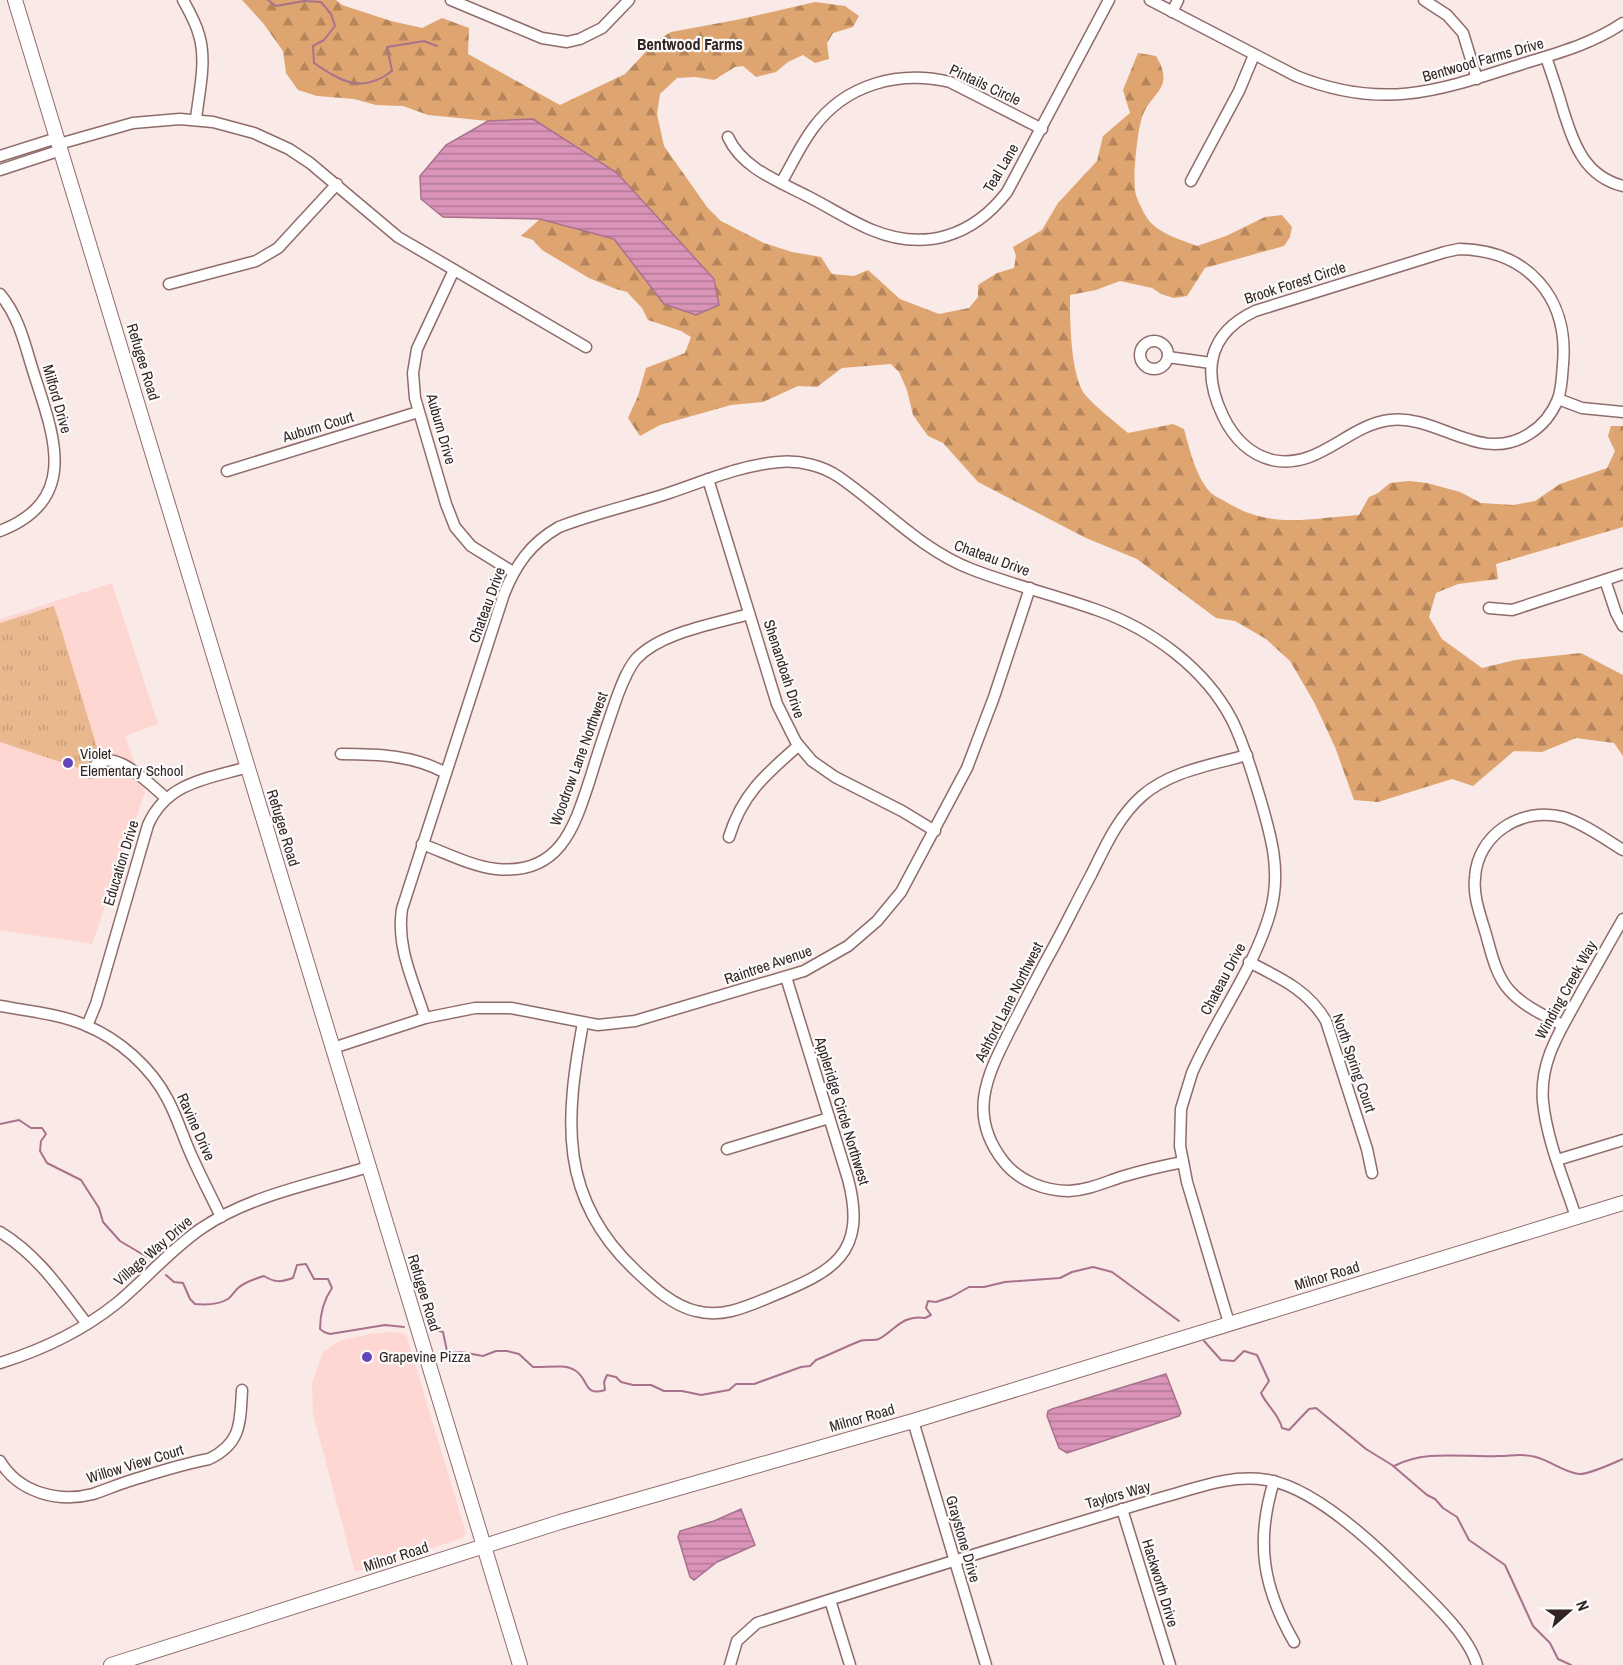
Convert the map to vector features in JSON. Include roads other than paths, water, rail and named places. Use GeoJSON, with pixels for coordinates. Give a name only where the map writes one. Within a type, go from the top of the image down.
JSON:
{"type":"FeatureCollection","features":[{"type":"Feature","properties":{"kind":"main road","name":"Refugee Road"},"geometry":{"type":"LineString","coordinates":[[15,0],[520,1665]]}},
{"type":"Feature","properties":{"kind":"main road","name":"Milnor Road"},"geometry":{"type":"LineString","coordinates":[[111,1665],[484,1546],[913,1421],[1623,1203]]}},
{"type":"Feature","properties":{"kind":"street"},"geometry":{"type":"LineString","coordinates":[[183,0],[202,45],[202,71],[196,119]]}},
{"type":"Feature","properties":{"kind":"street"},"geometry":{"type":"LineString","coordinates":[[451,0],[542,38],[567,42],[580,39],[602,28],[629,0]]}},
{"type":"Feature","properties":{"kind":"street","name":"Teal Lane"},"geometry":{"type":"LineString","coordinates":[[728,137],[742,159],[781,183],[884,235],[908,239],[940,237],[969,227],[981,220],[998,204],[1012,184],[1109,0]]}},
{"type":"Feature","properties":{"kind":"street","name":"Bentwood Farms Drive"},"geometry":{"type":"LineString","coordinates":[[1150,0],[1315,84],[1369,95],[1388,96],[1425,93],[1477,79],[1587,43],[1623,23]]}},
{"type":"Feature","properties":{"kind":"street"},"geometry":{"type":"LineString","coordinates":[[1172,12],[1178,0]]}},
{"type":"Feature","properties":{"kind":"street"},"geometry":{"type":"LineString","coordinates":[[1424,0],[1447,15],[1463,33],[1477,79]]}},
{"type":"Feature","properties":{"kind":"street"},"geometry":{"type":"LineString","coordinates":[[1191,180],[1239,91],[1254,54]]}},
{"type":"Feature","properties":{"kind":"street"},"geometry":{"type":"LineString","coordinates":[[1546,57],[1578,153],[1595,173],[1623,186]]}},
{"type":"Feature","properties":{"kind":"street","name":"Pintails Circle"},"geometry":{"type":"LineString","coordinates":[[781,183],[814,127],[831,109],[861,88],[891,79],[922,77],[950,82],[1042,129]]}},
{"type":"Feature","properties":{"kind":"street"},"geometry":{"type":"LineString","coordinates":[[0,156],[59,144],[133,123],[180,118],[237,127],[272,140],[310,163],[398,237],[586,347]]}},
{"type":"Feature","properties":{"kind":"street"},"geometry":{"type":"LineString","coordinates":[[0,170],[59,144]]}},
{"type":"Feature","properties":{"kind":"street"},"geometry":{"type":"LineString","coordinates":[[169,284],[268,256],[337,184]]}},
{"type":"Feature","properties":{"kind":"street","name":"Brook Forest Circle"},"geometry":{"type":"LineString","coordinates":[[1473,249],[1502,256],[1529,272],[1549,294],[1564,338],[1561,387],[1558,399],[1544,422],[1524,437],[1512,442],[1485,444],[1414,421],[1391,420],[1368,426],[1316,456],[1294,461],[1261,456],[1241,443],[1233,434],[1212,390],[1211,363],[1218,342],[1226,331],[1255,310],[1445,252],[1473,249]]}},
{"type":"Feature","properties":{"kind":"street","name":"Auburn Drive"},"geometry":{"type":"LineString","coordinates":[[454,270],[417,349],[413,385],[418,412],[446,504],[456,527],[471,546],[513,572]]}},
{"type":"Feature","properties":{"kind":"street","name":"Milford Drive"},"geometry":{"type":"LineString","coordinates":[[0,294],[15,316],[24,339],[50,424],[55,461],[50,486],[37,507],[18,523],[0,531]]}},
{"type":"Feature","properties":{"kind":"street"},"geometry":{"type":"LineString","coordinates":[[1168,357],[1211,363]]}},
{"type":"Feature","properties":{"kind":"street"},"geometry":{"type":"LineString","coordinates":[[1558,399],[1582,408],[1623,412]]}},
{"type":"Feature","properties":{"kind":"street","name":"Auburn Court"},"geometry":{"type":"LineString","coordinates":[[227,471],[418,412]]}},
{"type":"Feature","properties":{"kind":"street","name":"Chateau Drive"},"geometry":{"type":"LineString","coordinates":[[425,1018],[400,934],[402,909],[504,594],[513,572],[529,549],[559,527],[708,479],[754,466],[779,462],[817,466],[840,477],[941,555],[975,571],[1120,619],[1174,653],[1202,678],[1232,720],[1247,755],[1272,840],[1276,870],[1275,890],[1270,915],[1250,962],[1197,1060],[1184,1094],[1179,1134],[1182,1162],[1229,1323]]}},
{"type":"Feature","properties":{"kind":"street","name":"Shenandoah Drive"},"geometry":{"type":"LineString","coordinates":[[708,479],[777,704],[798,746],[812,761],[835,777],[902,811],[935,831]]}},
{"type":"Feature","properties":{"kind":"street"},"geometry":{"type":"LineString","coordinates":[[1489,608],[1512,610],[1623,574]]}},
{"type":"Feature","properties":{"kind":"street"},"geometry":{"type":"LineString","coordinates":[[1605,580],[1623,626]]}},
{"type":"Feature","properties":{"kind":"street","name":"Raintree Avenue"},"geometry":{"type":"LineString","coordinates":[[333,1048],[425,1018],[463,1009],[498,1006],[583,1023],[635,1022],[786,977],[827,959],[848,946],[877,921],[904,886],[935,831],[977,745],[1030,588]]}},
{"type":"Feature","properties":{"kind":"street","name":"Woodrow Lane Northwest"},"geometry":{"type":"LineString","coordinates":[[422,844],[483,866],[502,869],[533,865],[555,852],[576,820],[617,697],[624,679],[637,658],[667,639],[749,614]]}},
{"type":"Feature","properties":{"kind":"street"},"geometry":{"type":"LineString","coordinates":[[729,837],[737,814],[749,794],[798,746]]}},
{"type":"Feature","properties":{"kind":"street"},"geometry":{"type":"LineString","coordinates":[[341,754],[373,754],[402,758],[425,764],[446,774]]}},
{"type":"Feature","properties":{"kind":"street","name":"Ashford Lane Northwest"},"geometry":{"type":"LineString","coordinates":[[1182,1162],[1118,1178],[1095,1188],[1070,1191],[1044,1188],[1011,1170],[996,1150],[983,1115],[984,1089],[992,1065],[1038,975],[1107,843],[1127,811],[1153,788],[1174,777],[1247,755]]}},
{"type":"Feature","properties":{"kind":"street"},"geometry":{"type":"LineString","coordinates":[[90,772],[100,761],[113,760],[137,773],[166,798]]}},
{"type":"Feature","properties":{"kind":"street","name":"Education Drive"},"geometry":{"type":"LineString","coordinates":[[87,1026],[96,1004],[153,814],[166,798],[178,790],[199,781],[248,767]]}},
{"type":"Feature","properties":{"kind":"street"},"geometry":{"type":"LineString","coordinates":[[1562,1025],[1519,1000],[1503,981],[1497,969],[1476,900],[1474,886],[1477,862],[1488,841],[1506,825],[1517,819],[1541,815],[1565,818],[1623,850]]}},
{"type":"Feature","properties":{"kind":"street","name":"Winding Creek Way"},"geometry":{"type":"LineString","coordinates":[[1576,1217],[1545,1114],[1543,1090],[1549,1054],[1562,1025],[1623,919]]}},
{"type":"Feature","properties":{"kind":"street","name":"North Spring Court"},"geometry":{"type":"LineString","coordinates":[[1250,962],[1303,992],[1326,1021],[1367,1149],[1372,1173]]}},
{"type":"Feature","properties":{"kind":"street","name":"Appleridge Circle Northwest"},"geometry":{"type":"LineString","coordinates":[[583,1023],[570,1127],[574,1164],[581,1189],[597,1223],[618,1253],[664,1295],[687,1309],[710,1314],[726,1312],[747,1306],[816,1277],[844,1253],[853,1229],[854,1204],[848,1179],[786,977]]}},
{"type":"Feature","properties":{"kind":"street","name":"Ravine Drive"},"geometry":{"type":"LineString","coordinates":[[0,1006],[71,1020],[87,1026],[128,1052],[148,1071],[161,1087],[221,1217]]}},
{"type":"Feature","properties":{"kind":"street"},"geometry":{"type":"LineString","coordinates":[[727,1149],[829,1118]]}},
{"type":"Feature","properties":{"kind":"street"},"geometry":{"type":"LineString","coordinates":[[1557,1160],[1623,1140]]}},
{"type":"Feature","properties":{"kind":"street","name":"Village Way Drive"},"geometry":{"type":"LineString","coordinates":[[0,1363],[58,1341],[87,1324],[116,1303],[176,1248],[221,1217],[259,1200],[368,1167]]}},
{"type":"Feature","properties":{"kind":"street"},"geometry":{"type":"LineString","coordinates":[[0,1232],[39,1262],[87,1324]]}},
{"type":"Feature","properties":{"kind":"street","name":"Willow View Court"},"geometry":{"type":"LineString","coordinates":[[0,1461],[11,1477],[32,1491],[69,1497],[93,1494],[209,1459],[221,1453],[236,1437],[240,1425],[242,1390]]}},
{"type":"Feature","properties":{"kind":"street","name":"Graystone Drive"},"geometry":{"type":"LineString","coordinates":[[913,1421],[986,1665]]}},
{"type":"Feature","properties":{"kind":"street","name":"Taylors Way"},"geometry":{"type":"LineString","coordinates":[[730,1665],[737,1641],[757,1623],[1122,1509],[1228,1479],[1246,1477],[1274,1481],[1303,1492],[1370,1540],[1446,1617],[1470,1649],[1477,1665]]}},
{"type":"Feature","properties":{"kind":"street"},"geometry":{"type":"LineString","coordinates":[[1274,1481],[1265,1514],[1263,1545],[1272,1596],[1281,1620],[1294,1642]]}},
{"type":"Feature","properties":{"kind":"street","name":"Hackworth Drive"},"geometry":{"type":"LineString","coordinates":[[1122,1509],[1170,1665]]}},
{"type":"Feature","properties":{"kind":"street"},"geometry":{"type":"LineString","coordinates":[[830,1600],[850,1665]]}},
{"type":"Feature","properties":{"kind":"waterway"},"geometry":{"type":"LineString","coordinates":[[268,0],[276,6],[304,1],[321,2],[331,14],[335,26],[324,40],[313,46],[314,63],[334,76],[352,83],[371,82],[392,71],[387,47],[424,41],[437,46]]}},
{"type":"Feature","properties":{"kind":"waterway"},"geometry":{"type":"LineString","coordinates":[[0,1124],[19,1120],[31,1128],[42,1128],[46,1134],[41,1141],[40,1151],[47,1163],[81,1180],[99,1208],[103,1222],[120,1241],[147,1257]]}},
{"type":"Feature","properties":{"kind":"waterway"},"geometry":{"type":"LineString","coordinates":[[166,1275],[174,1282],[183,1283],[190,1299],[195,1304],[212,1304],[228,1299],[238,1288],[260,1277],[264,1276],[278,1281],[293,1278],[297,1265],[306,1264],[314,1279],[328,1279],[332,1288],[321,1312],[320,1329],[324,1332],[330,1334],[385,1325],[404,1327]]}},
{"type":"Feature","properties":{"kind":"waterway"},"geometry":{"type":"LineString","coordinates":[[436,1330],[443,1332],[449,1353],[461,1352],[483,1356],[496,1351],[507,1351],[519,1354],[533,1367],[561,1366],[572,1369],[593,1391],[605,1390],[604,1382],[607,1375],[633,1385],[651,1385],[664,1391],[682,1391],[701,1395],[729,1390],[736,1384],[754,1384],[801,1367],[810,1366],[816,1360],[860,1341],[879,1339],[911,1318],[925,1318],[931,1315],[926,1308],[928,1301],[936,1302],[951,1297],[969,1287],[1060,1278],[1072,1272],[1093,1267],[1112,1272],[1179,1321]]}},
{"type":"Feature","properties":{"kind":"waterway"},"geometry":{"type":"LineString","coordinates":[[1204,1341],[1221,1360],[1234,1361],[1244,1351],[1257,1355],[1269,1381],[1261,1393],[1282,1428],[1289,1430],[1309,1409],[1316,1408],[1366,1449],[1392,1465],[1457,1517],[1469,1540],[1505,1565],[1533,1626],[1550,1643],[1558,1659],[1571,1665]]}},
{"type":"Feature","properties":{"kind":"waterway"},"geometry":{"type":"LineString","coordinates":[[1394,1466],[1432,1456],[1522,1455],[1541,1459],[1568,1471],[1583,1474],[1623,1459]]}},
{"type":"Feature","properties":{"kind":"place","name":"Violet Elementary School"},"geometry":{"type":"Point","coordinates":[68,763]}},
{"type":"Feature","properties":{"kind":"place","name":"Grapevine Pizza"},"geometry":{"type":"Point","coordinates":[367,1357]}},
{"type":"Feature","properties":{"kind":"district","name":"Bentwood Farms"},"geometry":{"type":"Point","coordinates":[690,44]}}]}
